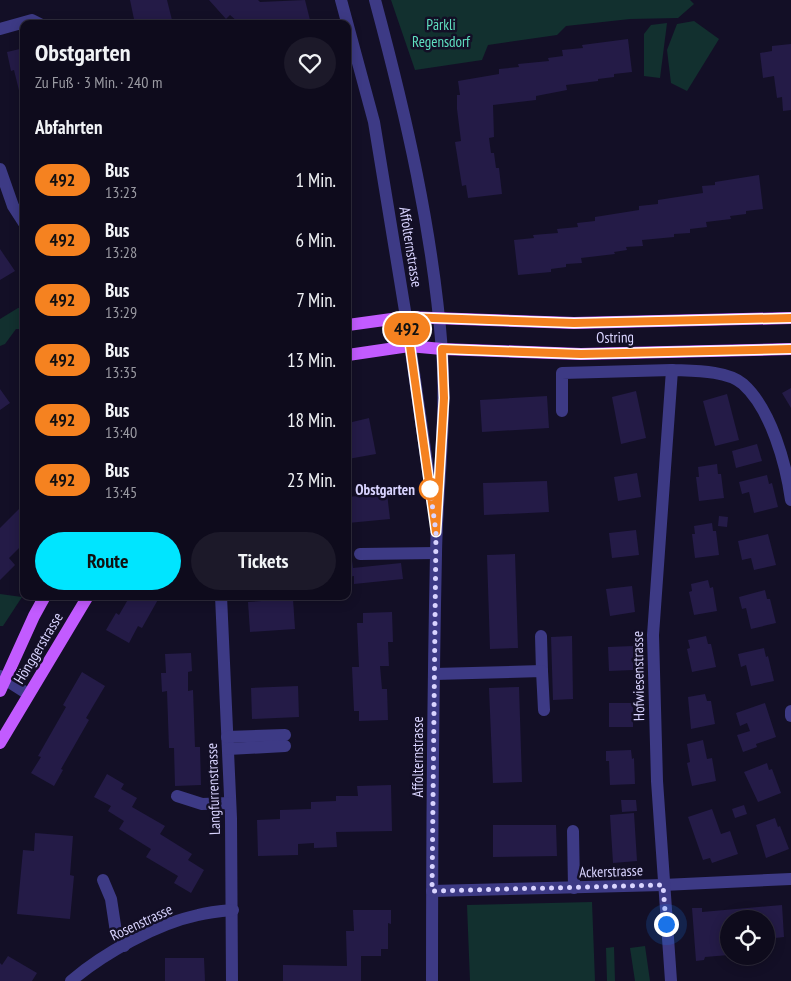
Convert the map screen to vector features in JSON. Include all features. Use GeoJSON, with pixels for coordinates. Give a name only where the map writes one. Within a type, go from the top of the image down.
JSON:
{"type":"FeatureCollection","features":[{"type":"Feature","properties":{"kind":"main road"},"geometry":{"type":"LineString","coordinates":[[351,325],[406,317],[438,318]]}},
{"type":"Feature","properties":{"kind":"main road","name":"Ostring"},"geometry":{"type":"LineString","coordinates":[[438,318],[574,323],[791,318]]}},
{"type":"Feature","properties":{"kind":"main road"},"geometry":{"type":"LineString","coordinates":[[351,355],[409,346]]}},
{"type":"Feature","properties":{"kind":"main road","name":"Ostring"},"geometry":{"type":"LineString","coordinates":[[409,346],[581,354],[791,349]]}},
{"type":"Feature","properties":{"kind":"main road","name":"Hönggerstrasse"},"geometry":{"type":"LineString","coordinates":[[2,682],[43,600]]}},
{"type":"Feature","properties":{"kind":"main road","name":"Hönggerstrasse"},"geometry":{"type":"LineString","coordinates":[[0,743],[86,600]]}},
{"type":"Feature","properties":{"kind":"street","name":"Affolternstrasse"},"geometry":{"type":"LineString","coordinates":[[341,0],[346,20]]}},
{"type":"Feature","properties":{"kind":"street","name":"Affolternstrasse"},"geometry":{"type":"LineString","coordinates":[[375,0],[412,144],[442,349],[444,398],[436,532],[432,981]]}},
{"type":"Feature","properties":{"kind":"street"},"geometry":{"type":"LineString","coordinates":[[0,29],[20,23]]}},
{"type":"Feature","properties":{"kind":"street","name":"Affolternstrasse"},"geometry":{"type":"LineString","coordinates":[[351,37],[374,122],[406,317],[436,532]]}},
{"type":"Feature","properties":{"kind":"street"},"geometry":{"type":"LineString","coordinates":[[0,169],[18,200]]}},
{"type":"Feature","properties":{"kind":"street"},"geometry":{"type":"LineString","coordinates":[[562,411],[562,372],[672,370],[715,373],[742,383],[756,400],[768,421],[781,452],[791,500]]}},
{"type":"Feature","properties":{"kind":"street","name":"Hofwiesenstrasse"},"geometry":{"type":"LineString","coordinates":[[671,981],[657,781],[653,635],[672,370]]}},
{"type":"Feature","properties":{"kind":"street"},"geometry":{"type":"LineString","coordinates":[[360,554],[436,553]]}},
{"type":"Feature","properties":{"kind":"street","name":"Langfurrenstrasse"},"geometry":{"type":"LineString","coordinates":[[221,600],[230,803],[232,981]]}},
{"type":"Feature","properties":{"kind":"street"},"geometry":{"type":"LineString","coordinates":[[541,636],[544,710]]}},
{"type":"Feature","properties":{"kind":"street"},"geometry":{"type":"LineString","coordinates":[[434,674],[542,671]]}},
{"type":"Feature","properties":{"kind":"street"},"geometry":{"type":"LineString","coordinates":[[2,682],[28,694]]}},
{"type":"Feature","properties":{"kind":"street"},"geometry":{"type":"LineString","coordinates":[[791,711],[791,716]]}},
{"type":"Feature","properties":{"kind":"street"},"geometry":{"type":"LineString","coordinates":[[227,743],[285,740]]}},
{"type":"Feature","properties":{"kind":"street"},"geometry":{"type":"LineString","coordinates":[[177,796],[202,804],[230,803]]}},
{"type":"Feature","properties":{"kind":"street"},"geometry":{"type":"LineString","coordinates":[[573,830],[574,888]]}},
{"type":"Feature","properties":{"kind":"street","name":"Ackerstrasse"},"geometry":{"type":"LineString","coordinates":[[432,891],[574,888],[791,879]]}},
{"type":"Feature","properties":{"kind":"street"},"geometry":{"type":"LineString","coordinates":[[103,880],[111,899],[116,932],[124,946]]}},
{"type":"Feature","properties":{"kind":"street","name":"Rosenstrasse"},"geometry":{"type":"LineString","coordinates":[[71,981],[87,968],[158,929],[197,915],[232,910]]}},
{"type":"Feature","properties":{"kind":"green space","name":"Pärkli Regensdorf"},"geometry":{"type":"Polygon","coordinates":[[[391,0],[690,0],[694,4],[678,18],[630,19],[566,26],[557,35],[488,45],[482,60],[415,70],[391,0]]]}},
{"type":"Feature","properties":{"kind":"green space"},"geometry":{"type":"Polygon","coordinates":[[[694,21],[719,39],[687,91],[671,83],[667,50],[677,24],[694,21]]]}},
{"type":"Feature","properties":{"kind":"green space"},"geometry":{"type":"Polygon","coordinates":[[[667,23],[660,78],[644,76],[644,34],[651,25],[667,23]]]}},
{"type":"Feature","properties":{"kind":"green space"},"geometry":{"type":"Polygon","coordinates":[[[20,308],[20,329],[16,329],[5,344],[0,346],[0,319],[20,308]]]}},
{"type":"Feature","properties":{"kind":"green space"},"geometry":{"type":"Polygon","coordinates":[[[0,594],[20,597],[20,600],[3,626],[0,626],[0,594]]]}},
{"type":"Feature","properties":{"kind":"green space"},"geometry":{"type":"Polygon","coordinates":[[[592,902],[595,981],[470,981],[467,905],[592,902]]]}},
{"type":"Feature","properties":{"kind":"green space"},"geometry":{"type":"Polygon","coordinates":[[[645,946],[650,981],[635,981],[630,948],[645,946]]]}},
{"type":"Feature","properties":{"kind":"green space"},"geometry":{"type":"Polygon","coordinates":[[[614,947],[615,981],[607,981],[606,948],[614,947]]]}},
{"type":"Feature","properties":{"kind":"building"},"geometry":{"type":"Polygon","coordinates":[[[130,0],[167,0],[172,20],[134,20],[130,0]]]}},
{"type":"Feature","properties":{"kind":"building"},"geometry":{"type":"Polygon","coordinates":[[[209,0],[258,0],[260,2],[305,0],[310,20],[236,20],[230,15],[226,19],[209,0]]]}},
{"type":"Feature","properties":{"kind":"building"},"geometry":{"type":"Polygon","coordinates":[[[628,39],[632,72],[614,74],[614,77],[598,79],[598,81],[566,85],[567,90],[536,96],[536,100],[493,105],[494,137],[489,138],[496,168],[499,168],[502,194],[468,198],[466,185],[462,186],[455,142],[461,141],[457,109],[457,95],[460,95],[458,81],[499,74],[499,69],[519,67],[518,64],[549,61],[548,58],[563,56],[562,50],[583,48],[582,45],[628,39]]]}},
{"type":"Feature","properties":{"kind":"building"},"geometry":{"type":"Polygon","coordinates":[[[791,44],[791,110],[783,111],[782,97],[777,98],[774,76],[763,78],[760,53],[772,51],[772,46],[791,44]]]}},
{"type":"Feature","properties":{"kind":"building"},"geometry":{"type":"Polygon","coordinates":[[[20,49],[20,95],[14,70],[11,71],[7,52],[20,49]]]}},
{"type":"Feature","properties":{"kind":"building"},"geometry":{"type":"Polygon","coordinates":[[[759,175],[763,209],[746,211],[746,214],[730,216],[731,219],[706,222],[707,227],[690,229],[690,233],[674,234],[674,237],[642,240],[643,246],[626,247],[627,250],[614,252],[615,254],[581,258],[582,263],[566,264],[566,267],[551,269],[551,272],[518,275],[514,240],[534,238],[533,235],[558,233],[557,229],[578,227],[577,223],[595,221],[595,217],[639,210],[639,206],[658,204],[658,200],[703,193],[702,186],[715,185],[715,182],[759,175]]]}},
{"type":"Feature","properties":{"kind":"building"},"geometry":{"type":"Polygon","coordinates":[[[0,249],[15,271],[0,280],[0,249]]]}},
{"type":"Feature","properties":{"kind":"building"},"geometry":{"type":"Polygon","coordinates":[[[791,388],[791,408],[782,393],[791,388]]]}},
{"type":"Feature","properties":{"kind":"building"},"geometry":{"type":"Polygon","coordinates":[[[0,389],[10,403],[0,410],[0,389]]]}},
{"type":"Feature","properties":{"kind":"building"},"geometry":{"type":"Polygon","coordinates":[[[636,391],[646,438],[621,444],[612,397],[636,391]]]}},
{"type":"Feature","properties":{"kind":"building"},"geometry":{"type":"Polygon","coordinates":[[[727,394],[739,440],[715,446],[703,401],[727,394]]]}},
{"type":"Feature","properties":{"kind":"building"},"geometry":{"type":"Polygon","coordinates":[[[547,396],[549,428],[482,432],[480,400],[547,396]]]}},
{"type":"Feature","properties":{"kind":"building"},"geometry":{"type":"Polygon","coordinates":[[[369,418],[376,454],[351,458],[351,422],[369,418]]]}},
{"type":"Feature","properties":{"kind":"building"},"geometry":{"type":"Polygon","coordinates":[[[757,444],[762,461],[736,468],[732,451],[757,444]]]}},
{"type":"Feature","properties":{"kind":"building"},"geometry":{"type":"Polygon","coordinates":[[[717,464],[718,474],[721,474],[724,498],[699,501],[696,477],[699,477],[698,467],[717,464]]]}},
{"type":"Feature","properties":{"kind":"building"},"geometry":{"type":"Polygon","coordinates":[[[637,473],[641,497],[618,501],[614,477],[637,473]]]}},
{"type":"Feature","properties":{"kind":"building"},"geometry":{"type":"Polygon","coordinates":[[[767,475],[769,484],[772,483],[778,507],[754,513],[749,492],[742,494],[739,482],[767,475]]]}},
{"type":"Feature","properties":{"kind":"building"},"geometry":{"type":"Polygon","coordinates":[[[547,481],[549,512],[484,515],[483,483],[547,481]]]}},
{"type":"Feature","properties":{"kind":"building"},"geometry":{"type":"Polygon","coordinates":[[[387,493],[390,519],[351,523],[351,497],[387,493]]]}},
{"type":"Feature","properties":{"kind":"building"},"geometry":{"type":"Polygon","coordinates":[[[20,508],[20,547],[9,558],[15,565],[0,580],[0,528],[20,508]]]}},
{"type":"Feature","properties":{"kind":"building"},"geometry":{"type":"Polygon","coordinates":[[[719,516],[728,517],[727,527],[718,526],[719,516]]]}},
{"type":"Feature","properties":{"kind":"building"},"geometry":{"type":"Polygon","coordinates":[[[712,523],[713,531],[716,531],[719,555],[695,558],[692,534],[695,534],[694,526],[712,523]]]}},
{"type":"Feature","properties":{"kind":"building"},"geometry":{"type":"Polygon","coordinates":[[[636,530],[639,555],[612,558],[609,533],[636,530]]]}},
{"type":"Feature","properties":{"kind":"building"},"geometry":{"type":"Polygon","coordinates":[[[768,534],[776,565],[754,570],[751,558],[742,560],[738,541],[768,534]]]}},
{"type":"Feature","properties":{"kind":"building"},"geometry":{"type":"Polygon","coordinates":[[[351,553],[353,568],[401,563],[403,579],[354,584],[354,576],[351,576],[351,553]]]}},
{"type":"Feature","properties":{"kind":"building"},"geometry":{"type":"Polygon","coordinates":[[[515,554],[518,648],[490,649],[487,555],[515,554]]]}},
{"type":"Feature","properties":{"kind":"building"},"geometry":{"type":"Polygon","coordinates":[[[708,580],[710,588],[713,587],[717,611],[694,615],[689,592],[692,591],[691,584],[708,580]]]}},
{"type":"Feature","properties":{"kind":"building"},"geometry":{"type":"Polygon","coordinates":[[[632,586],[635,612],[610,616],[606,589],[632,586]]]}},
{"type":"Feature","properties":{"kind":"building"},"geometry":{"type":"Polygon","coordinates":[[[765,590],[767,599],[770,599],[776,623],[751,629],[746,608],[742,609],[739,597],[765,590]]]}},
{"type":"Feature","properties":{"kind":"building"},"geometry":{"type":"Polygon","coordinates":[[[128,600],[158,600],[142,628],[138,626],[129,643],[106,630],[116,613],[119,615],[128,600]]]}},
{"type":"Feature","properties":{"kind":"building"},"geometry":{"type":"Polygon","coordinates":[[[293,600],[295,629],[250,632],[248,602],[293,600]]]}},
{"type":"Feature","properties":{"kind":"building"},"geometry":{"type":"Polygon","coordinates":[[[392,612],[393,642],[388,642],[389,666],[380,666],[382,689],[387,689],[388,720],[359,721],[359,711],[354,711],[352,667],[359,667],[357,623],[363,623],[363,613],[392,612]]]}},
{"type":"Feature","properties":{"kind":"building"},"geometry":{"type":"Polygon","coordinates":[[[572,636],[573,699],[553,700],[551,637],[572,636]]]}},
{"type":"Feature","properties":{"kind":"building"},"geometry":{"type":"Polygon","coordinates":[[[706,636],[708,644],[711,644],[716,667],[692,672],[687,649],[690,648],[688,640],[706,636]]]}},
{"type":"Feature","properties":{"kind":"building"},"geometry":{"type":"Polygon","coordinates":[[[633,646],[633,670],[609,671],[608,647],[633,646]]]}},
{"type":"Feature","properties":{"kind":"building"},"geometry":{"type":"Polygon","coordinates":[[[764,648],[766,657],[768,656],[774,681],[751,686],[746,665],[741,667],[738,654],[764,648]]]}},
{"type":"Feature","properties":{"kind":"building"},"geometry":{"type":"Polygon","coordinates":[[[191,653],[192,671],[188,672],[188,691],[193,690],[195,747],[200,747],[201,785],[175,786],[174,748],[169,748],[167,691],[162,692],[161,673],[166,673],[165,654],[191,653]]]}},
{"type":"Feature","properties":{"kind":"building"},"geometry":{"type":"Polygon","coordinates":[[[82,672],[105,686],[86,718],[89,720],[61,769],[63,770],[54,786],[31,773],[41,757],[38,756],[66,707],[63,705],[82,672]]]}},
{"type":"Feature","properties":{"kind":"building"},"geometry":{"type":"Polygon","coordinates":[[[298,686],[299,717],[252,719],[251,688],[298,686]]]}},
{"type":"Feature","properties":{"kind":"building"},"geometry":{"type":"Polygon","coordinates":[[[519,687],[522,782],[493,783],[489,688],[519,687]]]}},
{"type":"Feature","properties":{"kind":"building"},"geometry":{"type":"Polygon","coordinates":[[[705,694],[707,701],[711,701],[715,724],[691,729],[688,697],[705,694]]]}},
{"type":"Feature","properties":{"kind":"building"},"geometry":{"type":"Polygon","coordinates":[[[609,703],[633,703],[633,727],[609,727],[609,703]]]}},
{"type":"Feature","properties":{"kind":"building"},"geometry":{"type":"Polygon","coordinates":[[[765,703],[776,737],[756,744],[757,747],[743,752],[737,735],[750,731],[747,723],[740,726],[736,713],[765,703]]]}},
{"type":"Feature","properties":{"kind":"building"},"geometry":{"type":"Polygon","coordinates":[[[703,740],[707,759],[712,758],[716,781],[692,786],[687,763],[690,762],[687,744],[703,740]]]}},
{"type":"Feature","properties":{"kind":"building"},"geometry":{"type":"Polygon","coordinates":[[[631,750],[632,759],[634,758],[635,784],[610,785],[609,761],[606,761],[606,751],[631,750]]]}},
{"type":"Feature","properties":{"kind":"building"},"geometry":{"type":"Polygon","coordinates":[[[767,763],[769,770],[772,769],[781,793],[758,802],[744,772],[767,763]]]}},
{"type":"Feature","properties":{"kind":"building"},"geometry":{"type":"Polygon","coordinates":[[[107,774],[124,784],[121,789],[137,798],[132,807],[165,826],[160,834],[192,854],[188,860],[204,870],[191,893],[174,883],[178,876],[146,857],[151,849],[119,829],[124,821],[108,811],[111,806],[94,797],[107,774]]]}},
{"type":"Feature","properties":{"kind":"building"},"geometry":{"type":"Polygon","coordinates":[[[391,785],[392,831],[336,832],[337,847],[314,848],[314,843],[298,844],[298,855],[258,856],[257,820],[280,819],[280,810],[311,809],[311,802],[336,801],[336,796],[358,796],[357,786],[391,785]]]}},
{"type":"Feature","properties":{"kind":"building"},"geometry":{"type":"Polygon","coordinates":[[[621,800],[636,800],[637,811],[622,812],[621,800]]]}},
{"type":"Feature","properties":{"kind":"building"},"geometry":{"type":"Polygon","coordinates":[[[744,805],[747,814],[735,818],[732,809],[744,805]]]}},
{"type":"Feature","properties":{"kind":"building"},"geometry":{"type":"Polygon","coordinates":[[[712,809],[721,834],[730,831],[738,854],[712,863],[710,858],[703,860],[688,817],[712,809]]]}},
{"type":"Feature","properties":{"kind":"building"},"geometry":{"type":"Polygon","coordinates":[[[634,813],[637,861],[613,863],[610,815],[634,813]]]}},
{"type":"Feature","properties":{"kind":"building"},"geometry":{"type":"Polygon","coordinates":[[[775,818],[789,849],[766,858],[756,825],[775,818]]]}},
{"type":"Feature","properties":{"kind":"building"},"geometry":{"type":"Polygon","coordinates":[[[493,825],[556,825],[557,856],[493,857],[493,825]]]}},
{"type":"Feature","properties":{"kind":"building"},"geometry":{"type":"Polygon","coordinates":[[[35,833],[73,836],[70,875],[74,876],[70,919],[17,914],[23,850],[34,851],[35,833]]]}},
{"type":"Feature","properties":{"kind":"building"},"geometry":{"type":"Polygon","coordinates":[[[782,905],[784,937],[775,938],[775,910],[725,910],[782,905]]]}},
{"type":"Feature","properties":{"kind":"building"},"geometry":{"type":"Polygon","coordinates":[[[692,908],[702,908],[702,912],[720,910],[720,956],[705,957],[704,960],[696,961],[692,908]]]}},
{"type":"Feature","properties":{"kind":"building"},"geometry":{"type":"Polygon","coordinates":[[[353,910],[391,910],[391,924],[388,923],[388,949],[381,949],[381,956],[361,956],[361,981],[283,981],[283,965],[347,966],[346,931],[354,931],[353,910]]]}},
{"type":"Feature","properties":{"kind":"building"},"geometry":{"type":"Polygon","coordinates":[[[8,956],[37,973],[32,981],[0,981],[0,963],[2,965],[8,956]]]}},
{"type":"Feature","properties":{"kind":"building"},"geometry":{"type":"Polygon","coordinates":[[[165,958],[204,958],[205,981],[165,981],[165,958]]]}},
{"type":"Feature","properties":{"kind":"bus line","name":"492"},"geometry":{"type":"LineString","coordinates":[[791,318],[574,323],[406,317],[436,532],[444,398],[442,349],[581,354],[791,349]]}},
{"type":"Feature","properties":{"kind":"place","name":"Obstgarten"},"geometry":{"type":"Point","coordinates":[430,489]}},
{"type":"Feature","properties":{"kind":"route"},"geometry":{"type":"LineString","coordinates":[[430,489],[436,532],[432,891],[663,885],[666,924]]}}]}
